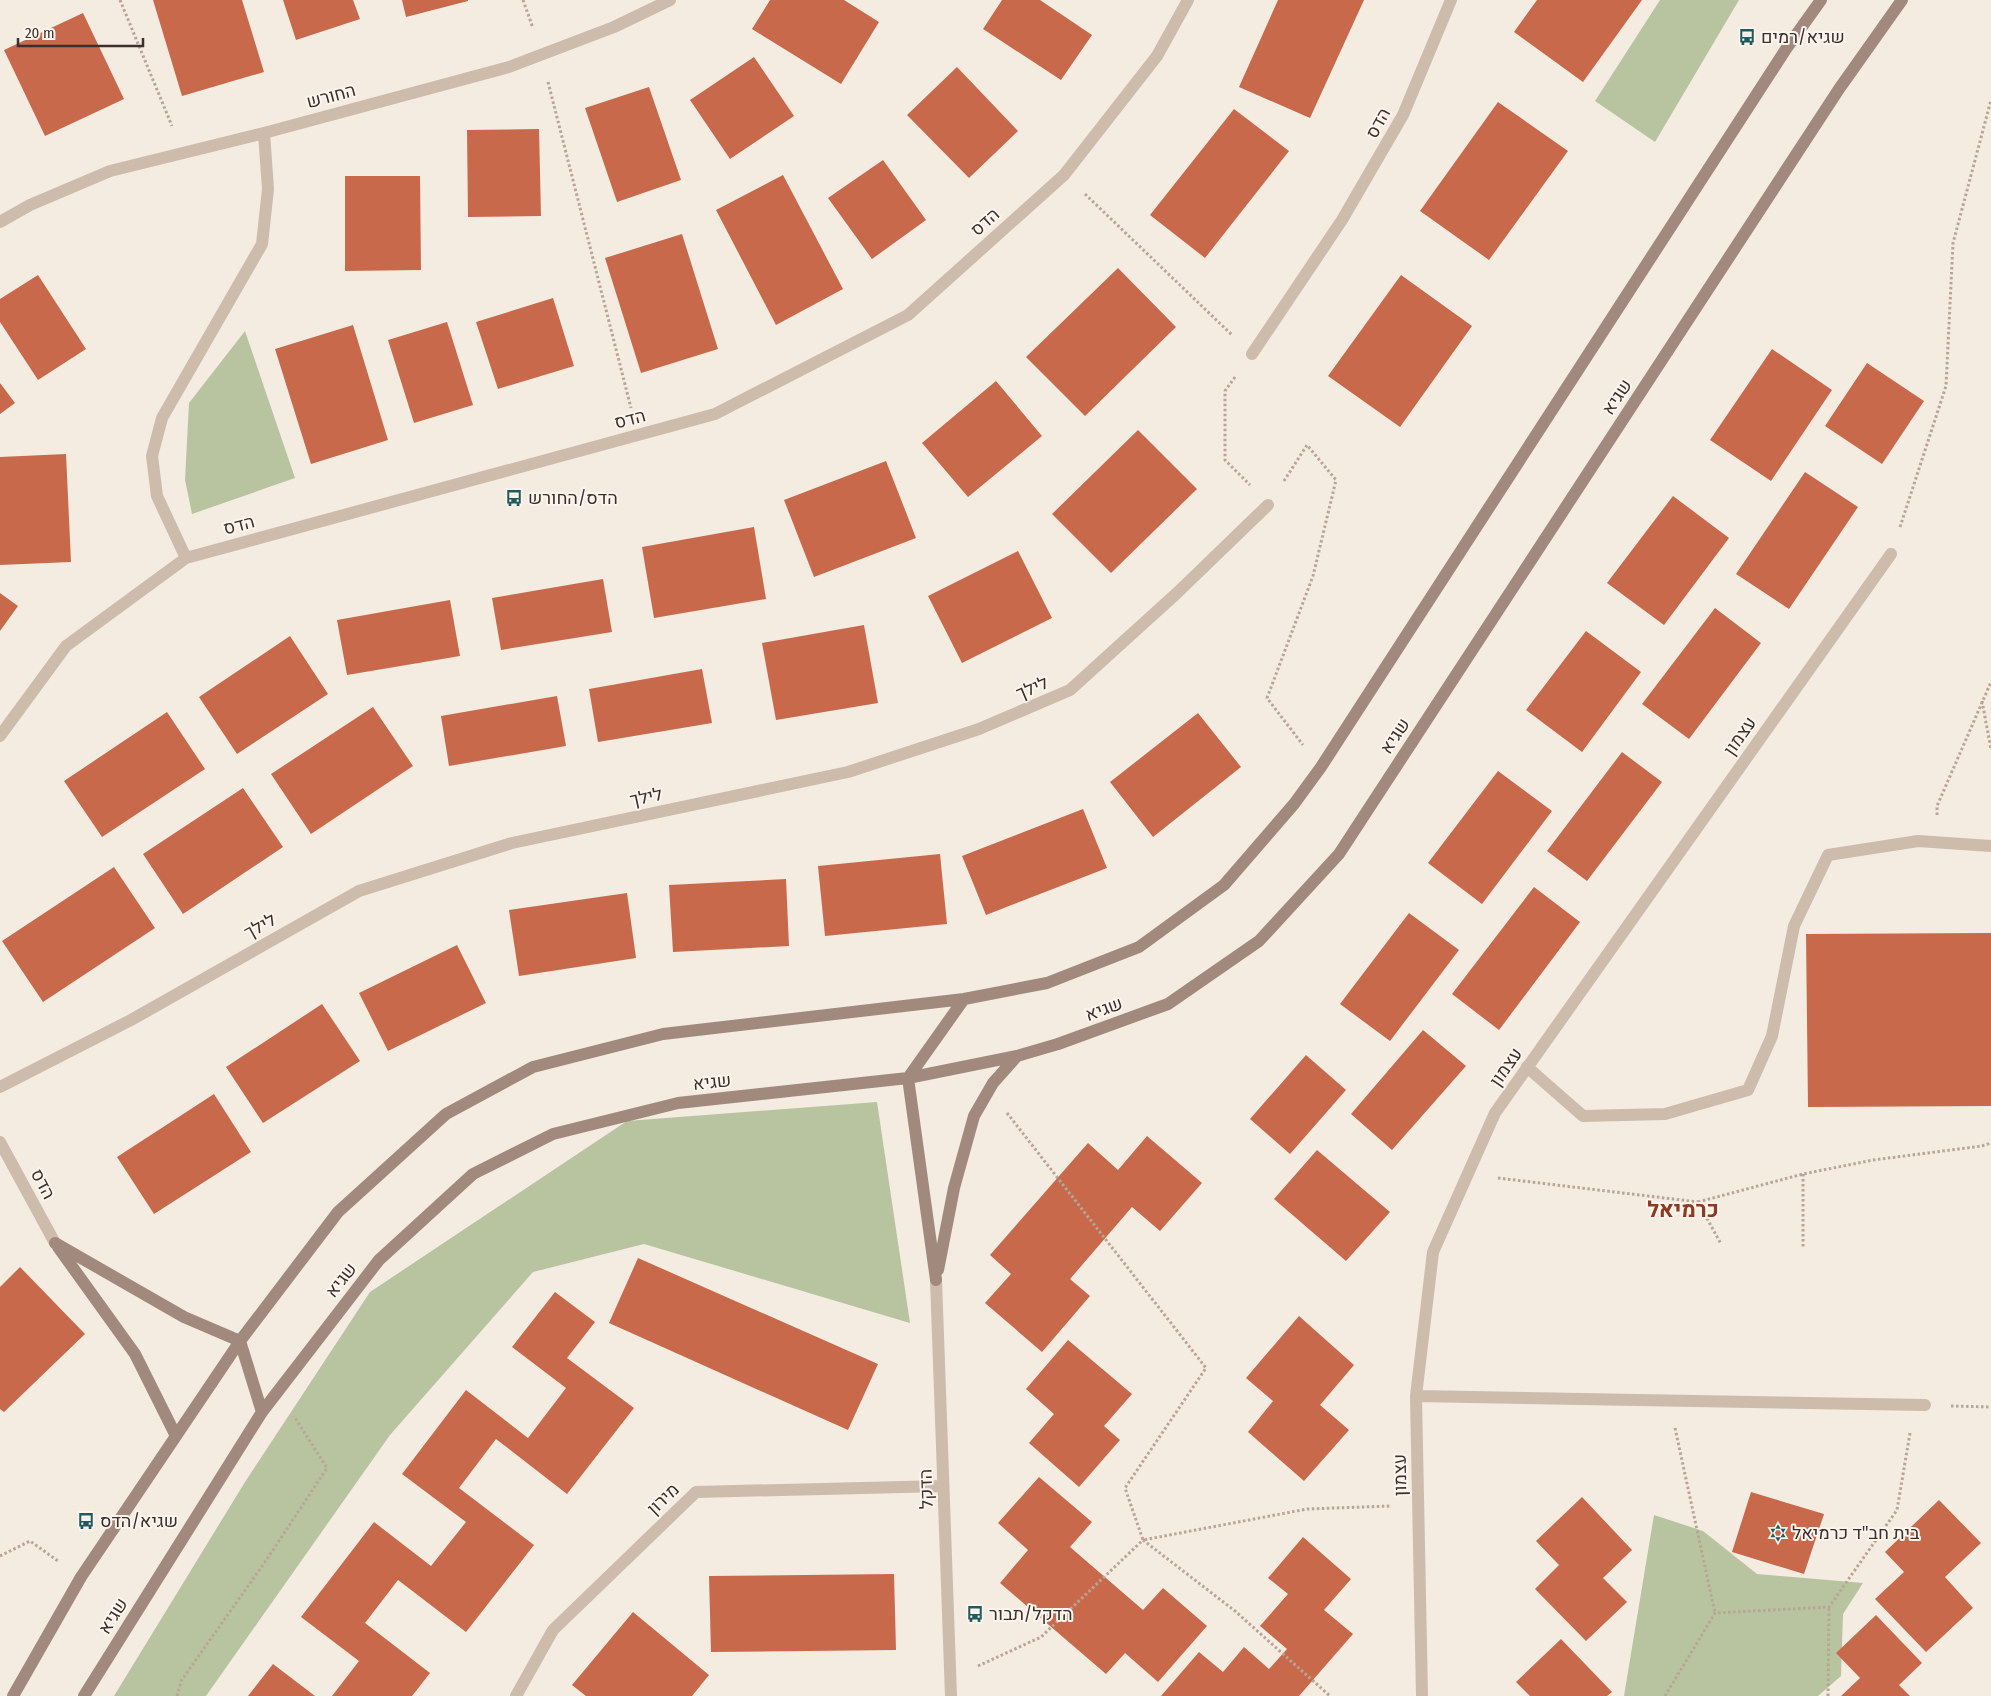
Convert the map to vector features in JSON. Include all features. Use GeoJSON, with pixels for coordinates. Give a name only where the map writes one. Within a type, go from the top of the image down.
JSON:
{"type":"FeatureCollection","features":[{"type":"Feature","properties":{"kind":"street","name":"החורש"},"geometry":{"type":"LineString","coordinates":[[0,222],[30,204],[110,171],[264,133],[509,67],[614,27],[670,0]]}},
{"type":"Feature","properties":{"kind":"street","name":"הדס"},"geometry":{"type":"LineString","coordinates":[[0,736],[66,646],[186,558],[715,414],[908,315],[1064,175],[1157,56],[1188,0]]}},
{"type":"Feature","properties":{"kind":"street","name":"הדס"},"geometry":{"type":"LineString","coordinates":[[1252,354],[1342,220],[1404,115],[1452,0]]}},
{"type":"Feature","properties":{"kind":"street"},"geometry":{"type":"LineString","coordinates":[[13,1696],[81,1577],[175,1434],[240,1341],[338,1212],[446,1114],[532,1067],[663,1034],[964,999],[1047,983],[1139,948],[1224,885],[1294,804],[1322,767],[1781,58],[1821,0]]}},
{"type":"Feature","properties":{"kind":"street","name":"שגיא"},"geometry":{"type":"LineString","coordinates":[[84,1696],[262,1412],[278,1390],[379,1260],[473,1174],[553,1134],[678,1103],[908,1078],[1017,1056],[1058,1044],[1168,1004],[1259,940],[1340,854],[1839,89],[1902,0]]}},
{"type":"Feature","properties":{"kind":"street"},"geometry":{"type":"LineString","coordinates":[[186,558],[157,496],[152,456],[162,418],[262,244],[268,189],[264,133]]}},
{"type":"Feature","properties":{"kind":"street","name":"לילך"},"geometry":{"type":"LineString","coordinates":[[0,1087],[131,1020],[358,891],[512,843],[848,772],[979,730],[1070,690],[1177,593],[1268,505]]}},
{"type":"Feature","properties":{"kind":"street","name":"עצמון"},"geometry":{"type":"LineString","coordinates":[[1422,1696],[1416,1396],[1433,1252],[1495,1113],[1891,554]]}},
{"type":"Feature","properties":{"kind":"street"},"geometry":{"type":"LineString","coordinates":[[1527,1068],[1583,1116],[1665,1114],[1748,1090],[1772,1036],[1794,926],[1828,855],[1918,840],[1991,846]]}},
{"type":"Feature","properties":{"kind":"street"},"geometry":{"type":"LineString","coordinates":[[936,1280],[908,1078],[964,999]]}},
{"type":"Feature","properties":{"kind":"street"},"geometry":{"type":"LineString","coordinates":[[936,1280],[954,1188],[974,1116],[993,1083],[1017,1056]]}},
{"type":"Feature","properties":{"kind":"street","name":"הדס"},"geometry":{"type":"LineString","coordinates":[[0,1142],[55,1243]]}},
{"type":"Feature","properties":{"kind":"street"},"geometry":{"type":"LineString","coordinates":[[55,1243],[184,1317],[240,1341],[262,1412]]}},
{"type":"Feature","properties":{"kind":"street"},"geometry":{"type":"LineString","coordinates":[[55,1243],[134,1354],[175,1434]]}},
{"type":"Feature","properties":{"kind":"street","name":"הדקל"},"geometry":{"type":"LineString","coordinates":[[936,1280],[951,1696]]}},
{"type":"Feature","properties":{"kind":"street"},"geometry":{"type":"LineString","coordinates":[[1416,1396],[1920,1405]]}},
{"type":"Feature","properties":{"kind":"street","name":"מירון"},"geometry":{"type":"LineString","coordinates":[[516,1696],[553,1630],[696,1492],[943,1486]]}},
{"type":"Feature","properties":{"kind":"path"},"geometry":{"type":"LineString","coordinates":[[120,0],[183,152]]}},
{"type":"Feature","properties":{"kind":"path"},"geometry":{"type":"LineString","coordinates":[[524,0],[541,54],[638,435]]}},
{"type":"Feature","properties":{"kind":"path"},"geometry":{"type":"LineString","coordinates":[[1891,554],[1946,386],[1953,243],[1991,100]]}},
{"type":"Feature","properties":{"kind":"path"},"geometry":{"type":"LineString","coordinates":[[1064,175],[1252,354],[1226,391],[1226,460],[1268,505],[1307,445],[1336,480],[1313,576],[1267,698],[1322,767]]}},
{"type":"Feature","properties":{"kind":"path"},"geometry":{"type":"LineString","coordinates":[[1938,842],[1937,806],[1991,682]]}},
{"type":"Feature","properties":{"kind":"path"},"geometry":{"type":"LineString","coordinates":[[1982,701],[1991,749]]}},
{"type":"Feature","properties":{"kind":"path"},"geometry":{"type":"LineString","coordinates":[[1006,1111],[1206,1368],[1125,1488],[1143,1540],[1235,1611],[1330,1696]]}},
{"type":"Feature","properties":{"kind":"path"},"geometry":{"type":"LineString","coordinates":[[1468,1174],[1698,1202],[1803,1174],[1873,1160],[1982,1146],[1991,1143]]}},
{"type":"Feature","properties":{"kind":"path"},"geometry":{"type":"LineString","coordinates":[[1803,1174],[1803,1248]]}},
{"type":"Feature","properties":{"kind":"path"},"geometry":{"type":"LineString","coordinates":[[1698,1202],[1720,1244]]}},
{"type":"Feature","properties":{"kind":"path"},"geometry":{"type":"LineString","coordinates":[[177,1696],[181,1681],[266,1562],[326,1468],[278,1390]]}},
{"type":"Feature","properties":{"kind":"path"},"geometry":{"type":"LineString","coordinates":[[1665,1696],[1715,1613],[1669,1401]]}},
{"type":"Feature","properties":{"kind":"path"},"geometry":{"type":"LineString","coordinates":[[1828,1696],[1829,1607],[1897,1510],[1920,1405],[1991,1407]]}},
{"type":"Feature","properties":{"kind":"path"},"geometry":{"type":"LineString","coordinates":[[950,1679],[1041,1637],[1143,1540],[1308,1509],[1418,1506]]}},
{"type":"Feature","properties":{"kind":"path"},"geometry":{"type":"LineString","coordinates":[[0,1556],[30,1541],[81,1577]]}},
{"type":"Feature","properties":{"kind":"path"},"geometry":{"type":"LineString","coordinates":[[1715,1613],[1829,1607]]}},
{"type":"Feature","properties":{"kind":"green space"},"geometry":{"type":"Polygon","coordinates":[[[1660,0],[1739,0],[1655,142],[1595,101],[1660,0]]]}},
{"type":"Feature","properties":{"kind":"green space"},"geometry":{"type":"Polygon","coordinates":[[[245,331],[295,478],[192,514],[185,480],[189,403],[245,331]]]}},
{"type":"Feature","properties":{"kind":"green space"},"geometry":{"type":"Polygon","coordinates":[[[877,1102],[910,1323],[644,1244],[533,1272],[390,1435],[206,1696],[114,1696],[245,1482],[370,1292],[627,1121],[877,1102]]]}},
{"type":"Feature","properties":{"kind":"green space"},"geometry":{"type":"Polygon","coordinates":[[[1654,1515],[1703,1531],[1757,1574],[1863,1583],[1843,1614],[1841,1676],[1818,1696],[1624,1696],[1654,1515]]]}},
{"type":"Feature","properties":{"kind":"building"},"geometry":{"type":"Polygon","coordinates":[[[153,0],[242,0],[264,72],[182,96],[153,0]]]}},
{"type":"Feature","properties":{"kind":"building"},"geometry":{"type":"Polygon","coordinates":[[[283,0],[353,0],[360,19],[296,40],[283,0]]]}},
{"type":"Feature","properties":{"kind":"building"},"geometry":{"type":"Polygon","coordinates":[[[402,0],[468,0],[468,1],[406,17],[402,0]]]}},
{"type":"Feature","properties":{"kind":"building"},"geometry":{"type":"Polygon","coordinates":[[[770,0],[844,0],[879,22],[841,84],[752,29],[770,0]]]}},
{"type":"Feature","properties":{"kind":"building"},"geometry":{"type":"Polygon","coordinates":[[[1002,0],[1040,0],[1092,35],[1061,80],[983,29],[1002,0]]]}},
{"type":"Feature","properties":{"kind":"building"},"geometry":{"type":"Polygon","coordinates":[[[1278,0],[1364,0],[1310,118],[1239,87],[1278,0]]]}},
{"type":"Feature","properties":{"kind":"building"},"geometry":{"type":"Polygon","coordinates":[[[1537,0],[1642,0],[1583,82],[1514,32],[1537,0]]]}},
{"type":"Feature","properties":{"kind":"building"},"geometry":{"type":"Polygon","coordinates":[[[83,13],[124,99],[45,136],[4,50],[83,13]]]}},
{"type":"Feature","properties":{"kind":"building"},"geometry":{"type":"Polygon","coordinates":[[[754,57],[794,116],[730,159],[690,100],[754,57]]]}},
{"type":"Feature","properties":{"kind":"building"},"geometry":{"type":"Polygon","coordinates":[[[957,67],[1018,131],[969,178],[907,115],[957,67]]]}},
{"type":"Feature","properties":{"kind":"building"},"geometry":{"type":"Polygon","coordinates":[[[649,87],[681,180],[617,202],[585,108],[649,87]]]}},
{"type":"Feature","properties":{"kind":"building"},"geometry":{"type":"Polygon","coordinates":[[[1498,102],[1568,151],[1489,260],[1420,211],[1498,102]]]}},
{"type":"Feature","properties":{"kind":"building"},"geometry":{"type":"Polygon","coordinates":[[[1234,109],[1289,151],[1205,258],[1150,215],[1234,109]]]}},
{"type":"Feature","properties":{"kind":"building"},"geometry":{"type":"Polygon","coordinates":[[[539,129],[541,216],[468,217],[467,130],[539,129]]]}},
{"type":"Feature","properties":{"kind":"building"},"geometry":{"type":"Polygon","coordinates":[[[883,160],[926,220],[872,259],[828,198],[883,160]]]}},
{"type":"Feature","properties":{"kind":"building"},"geometry":{"type":"Polygon","coordinates":[[[783,175],[843,289],[776,325],[716,210],[783,175]]]}},
{"type":"Feature","properties":{"kind":"building"},"geometry":{"type":"Polygon","coordinates":[[[345,176],[420,176],[421,270],[345,271],[345,176]]]}},
{"type":"Feature","properties":{"kind":"building"},"geometry":{"type":"Polygon","coordinates":[[[682,234],[718,349],[641,373],[605,258],[682,234]]]}},
{"type":"Feature","properties":{"kind":"building"},"geometry":{"type":"Polygon","coordinates":[[[1118,268],[1176,327],[1085,416],[1026,357],[1118,268]]]}},
{"type":"Feature","properties":{"kind":"building"},"geometry":{"type":"Polygon","coordinates":[[[38,275],[86,349],[38,380],[0,322],[0,299],[38,275]]]}},
{"type":"Feature","properties":{"kind":"building"},"geometry":{"type":"Polygon","coordinates":[[[1401,275],[1472,326],[1400,427],[1328,376],[1401,275]]]}},
{"type":"Feature","properties":{"kind":"building"},"geometry":{"type":"Polygon","coordinates":[[[553,298],[574,366],[498,389],[476,322],[553,298]]]}},
{"type":"Feature","properties":{"kind":"building"},"geometry":{"type":"Polygon","coordinates":[[[447,322],[473,405],[414,423],[388,340],[447,322]]]}},
{"type":"Feature","properties":{"kind":"building"},"geometry":{"type":"Polygon","coordinates":[[[353,325],[388,440],[311,464],[275,349],[353,325]]]}},
{"type":"Feature","properties":{"kind":"building"},"geometry":{"type":"Polygon","coordinates":[[[1772,349],[1832,390],[1771,481],[1710,440],[1772,349]]]}},
{"type":"Feature","properties":{"kind":"building"},"geometry":{"type":"Polygon","coordinates":[[[1867,363],[1924,401],[1882,464],[1825,426],[1867,363]]]}},
{"type":"Feature","properties":{"kind":"building"},"geometry":{"type":"Polygon","coordinates":[[[996,381],[1042,436],[968,497],[922,443],[996,381]]]}},
{"type":"Feature","properties":{"kind":"building"},"geometry":{"type":"Polygon","coordinates":[[[0,383],[15,403],[0,414],[0,383]]]}},
{"type":"Feature","properties":{"kind":"building"},"geometry":{"type":"Polygon","coordinates":[[[1138,430],[1197,489],[1111,573],[1052,514],[1138,430]]]}},
{"type":"Feature","properties":{"kind":"building"},"geometry":{"type":"Polygon","coordinates":[[[66,454],[71,562],[0,565],[0,457],[66,454]]]}},
{"type":"Feature","properties":{"kind":"building"},"geometry":{"type":"Polygon","coordinates":[[[886,461],[916,538],[814,577],[784,500],[886,461]]]}},
{"type":"Feature","properties":{"kind":"building"},"geometry":{"type":"Polygon","coordinates":[[[1805,472],[1858,507],[1789,609],[1736,574],[1805,472]]]}},
{"type":"Feature","properties":{"kind":"building"},"geometry":{"type":"Polygon","coordinates":[[[1673,496],[1729,538],[1664,625],[1607,583],[1673,496]]]}},
{"type":"Feature","properties":{"kind":"building"},"geometry":{"type":"Polygon","coordinates":[[[754,527],[766,599],[654,618],[642,547],[754,527]]]}},
{"type":"Feature","properties":{"kind":"building"},"geometry":{"type":"Polygon","coordinates":[[[1018,551],[1052,618],[962,663],[928,596],[1018,551]]]}},
{"type":"Feature","properties":{"kind":"building"},"geometry":{"type":"Polygon","coordinates":[[[603,579],[612,632],[501,650],[492,598],[603,579]]]}},
{"type":"Feature","properties":{"kind":"building"},"geometry":{"type":"Polygon","coordinates":[[[0,593],[18,606],[0,631],[0,593]]]}},
{"type":"Feature","properties":{"kind":"building"},"geometry":{"type":"Polygon","coordinates":[[[450,600],[460,656],[347,675],[337,620],[450,600]]]}},
{"type":"Feature","properties":{"kind":"building"},"geometry":{"type":"Polygon","coordinates":[[[1715,608],[1761,643],[1689,739],[1642,704],[1715,608]]]}},
{"type":"Feature","properties":{"kind":"building"},"geometry":{"type":"Polygon","coordinates":[[[864,625],[878,703],[776,720],[762,643],[864,625]]]}},
{"type":"Feature","properties":{"kind":"building"},"geometry":{"type":"Polygon","coordinates":[[[1586,631],[1641,672],[1582,752],[1526,710],[1586,631]]]}},
{"type":"Feature","properties":{"kind":"building"},"geometry":{"type":"Polygon","coordinates":[[[290,636],[328,694],[237,754],[199,697],[290,636]]]}},
{"type":"Feature","properties":{"kind":"building"},"geometry":{"type":"Polygon","coordinates":[[[702,669],[712,723],[598,742],[589,689],[702,669]]]}},
{"type":"Feature","properties":{"kind":"building"},"geometry":{"type":"Polygon","coordinates":[[[557,696],[566,746],[449,766],[441,716],[557,696]]]}},
{"type":"Feature","properties":{"kind":"building"},"geometry":{"type":"Polygon","coordinates":[[[373,707],[413,766],[311,834],[271,774],[373,707]]]}},
{"type":"Feature","properties":{"kind":"building"},"geometry":{"type":"Polygon","coordinates":[[[167,712],[205,769],[102,837],[64,781],[167,712]]]}},
{"type":"Feature","properties":{"kind":"building"},"geometry":{"type":"Polygon","coordinates":[[[1198,713],[1241,767],[1153,837],[1110,782],[1198,713]]]}},
{"type":"Feature","properties":{"kind":"building"},"geometry":{"type":"Polygon","coordinates":[[[1622,752],[1662,782],[1587,881],[1547,851],[1622,752]]]}},
{"type":"Feature","properties":{"kind":"building"},"geometry":{"type":"Polygon","coordinates":[[[1498,771],[1552,811],[1482,904],[1428,863],[1498,771]]]}},
{"type":"Feature","properties":{"kind":"building"},"geometry":{"type":"Polygon","coordinates":[[[243,788],[283,847],[183,914],[143,854],[243,788]]]}},
{"type":"Feature","properties":{"kind":"building"},"geometry":{"type":"Polygon","coordinates":[[[1083,809],[1107,868],[986,915],[962,856],[1083,809]]]}},
{"type":"Feature","properties":{"kind":"building"},"geometry":{"type":"Polygon","coordinates":[[[940,854],[947,924],[825,936],[818,866],[940,854]]]}},
{"type":"Feature","properties":{"kind":"building"},"geometry":{"type":"Polygon","coordinates":[[[114,867],[155,928],[43,1002],[2,941],[114,867]]]}},
{"type":"Feature","properties":{"kind":"building"},"geometry":{"type":"Polygon","coordinates":[[[786,879],[789,946],[673,952],[669,885],[786,879]]]}},
{"type":"Feature","properties":{"kind":"building"},"geometry":{"type":"Polygon","coordinates":[[[1534,887],[1580,922],[1499,1030],[1452,994],[1534,887]]]}},
{"type":"Feature","properties":{"kind":"building"},"geometry":{"type":"Polygon","coordinates":[[[627,893],[636,958],[519,976],[509,910],[627,893]]]}},
{"type":"Feature","properties":{"kind":"building"},"geometry":{"type":"Polygon","coordinates":[[[1409,913],[1459,950],[1390,1041],[1340,1004],[1409,913]]]}},
{"type":"Feature","properties":{"kind":"building"},"geometry":{"type":"Polygon","coordinates":[[[1991,933],[1991,1106],[1808,1107],[1806,934],[1991,933]]]}},
{"type":"Feature","properties":{"kind":"building"},"geometry":{"type":"Polygon","coordinates":[[[457,945],[486,1003],[388,1051],[359,993],[457,945]]]}},
{"type":"Feature","properties":{"kind":"building"},"geometry":{"type":"Polygon","coordinates":[[[322,1004],[360,1061],[263,1123],[226,1067],[322,1004]]]}},
{"type":"Feature","properties":{"kind":"building"},"geometry":{"type":"Polygon","coordinates":[[[1423,1030],[1466,1066],[1392,1150],[1351,1114],[1423,1030]]]}},
{"type":"Feature","properties":{"kind":"building"},"geometry":{"type":"Polygon","coordinates":[[[1306,1055],[1346,1090],[1290,1154],[1250,1119],[1306,1055]]]}},
{"type":"Feature","properties":{"kind":"building"},"geometry":{"type":"Polygon","coordinates":[[[214,1094],[251,1152],[154,1214],[117,1157],[214,1094]]]}},
{"type":"Feature","properties":{"kind":"building"},"geometry":{"type":"Polygon","coordinates":[[[1147,1136],[1202,1183],[1160,1231],[1132,1207],[1070,1279],[1090,1296],[1042,1352],[985,1303],[1011,1274],[990,1255],[1088,1143],[1118,1170],[1147,1136]]]}},
{"type":"Feature","properties":{"kind":"building"},"geometry":{"type":"Polygon","coordinates":[[[1317,1150],[1390,1212],[1346,1261],[1274,1199],[1317,1150]]]}},
{"type":"Feature","properties":{"kind":"building"},"geometry":{"type":"Polygon","coordinates":[[[638,1258],[878,1364],[848,1430],[609,1323],[638,1258]]]}},
{"type":"Feature","properties":{"kind":"building"},"geometry":{"type":"Polygon","coordinates":[[[20,1267],[85,1334],[4,1412],[0,1409],[0,1287],[20,1267]]]}},
{"type":"Feature","properties":{"kind":"building"},"geometry":{"type":"Polygon","coordinates":[[[555,1292],[595,1322],[567,1358],[634,1408],[567,1494],[496,1439],[459,1488],[534,1545],[466,1632],[398,1580],[365,1623],[430,1673],[412,1696],[332,1696],[359,1661],[301,1617],[374,1522],[431,1566],[466,1522],[402,1474],[466,1390],[528,1438],[566,1388],[512,1347],[555,1292]]]}},
{"type":"Feature","properties":{"kind":"building"},"geometry":{"type":"Polygon","coordinates":[[[1299,1316],[1354,1365],[1320,1405],[1349,1430],[1304,1481],[1248,1432],[1273,1401],[1246,1378],[1299,1316]]]}},
{"type":"Feature","properties":{"kind":"building"},"geometry":{"type":"Polygon","coordinates":[[[1068,1340],[1132,1394],[1104,1426],[1120,1440],[1079,1487],[1029,1443],[1054,1414],[1026,1389],[1068,1340]]]}},
{"type":"Feature","properties":{"kind":"building"},"geometry":{"type":"Polygon","coordinates":[[[1039,1477],[1092,1522],[1070,1547],[1143,1610],[1163,1588],[1207,1626],[1158,1682],[1125,1653],[1106,1674],[1000,1583],[1028,1550],[998,1523],[1039,1477]]]}},
{"type":"Feature","properties":{"kind":"building","name":"בית חב\"ד כרמיאל"},"geometry":{"type":"Polygon","coordinates":[[[1751,1492],[1824,1514],[1804,1574],[1732,1552],[1751,1492]]]}},
{"type":"Feature","properties":{"kind":"building"},"geometry":{"type":"Polygon","coordinates":[[[1582,1497],[1632,1550],[1603,1578],[1627,1602],[1586,1641],[1535,1589],[1559,1565],[1536,1541],[1582,1497]]]}},
{"type":"Feature","properties":{"kind":"building"},"geometry":{"type":"Polygon","coordinates":[[[1939,1500],[1981,1543],[1945,1577],[1973,1608],[1926,1652],[1875,1599],[1904,1572],[1885,1552],[1939,1500]]]}},
{"type":"Feature","properties":{"kind":"building"},"geometry":{"type":"Polygon","coordinates":[[[1303,1537],[1351,1579],[1324,1610],[1353,1634],[1299,1696],[1161,1696],[1199,1652],[1223,1672],[1244,1647],[1269,1669],[1287,1649],[1260,1626],[1288,1594],[1268,1578],[1303,1537]]]}},
{"type":"Feature","properties":{"kind":"building"},"geometry":{"type":"Polygon","coordinates":[[[894,1574],[896,1650],[711,1652],[709,1576],[894,1574]]]}},
{"type":"Feature","properties":{"kind":"building"},"geometry":{"type":"Polygon","coordinates":[[[633,1612],[709,1675],[692,1696],[586,1696],[572,1685],[633,1612]]]}},
{"type":"Feature","properties":{"kind":"building"},"geometry":{"type":"Polygon","coordinates":[[[1876,1615],[1922,1663],[1899,1685],[1910,1696],[1841,1696],[1860,1678],[1836,1653],[1876,1615]]]}},
{"type":"Feature","properties":{"kind":"building"},"geometry":{"type":"Polygon","coordinates":[[[1561,1639],[1612,1692],[1607,1696],[1530,1696],[1516,1682],[1561,1639]]]}},
{"type":"Feature","properties":{"kind":"building"},"geometry":{"type":"Polygon","coordinates":[[[273,1664],[315,1696],[248,1696],[273,1664]]]}},
{"type":"Feature","properties":{"kind":"place","name":"שגיא/רמים"},"geometry":{"type":"Point","coordinates":[1747,37]}},
{"type":"Feature","properties":{"kind":"place","name":"הדס/החורש"},"geometry":{"type":"Point","coordinates":[514,498]}},
{"type":"Feature","properties":{"kind":"place","name":"שגיא/הדס"},"geometry":{"type":"Point","coordinates":[86,1521]}},
{"type":"Feature","properties":{"kind":"place","name":"בית חב\"ד כרמיאל"},"geometry":{"type":"Point","coordinates":[1778,1533]}},
{"type":"Feature","properties":{"kind":"place","name":"הדקל/תבור"},"geometry":{"type":"Point","coordinates":[975,1614]}},
{"type":"Feature","properties":{"kind":"district","name":"כרמיאל"},"geometry":{"type":"Point","coordinates":[1683,1209]}}]}
